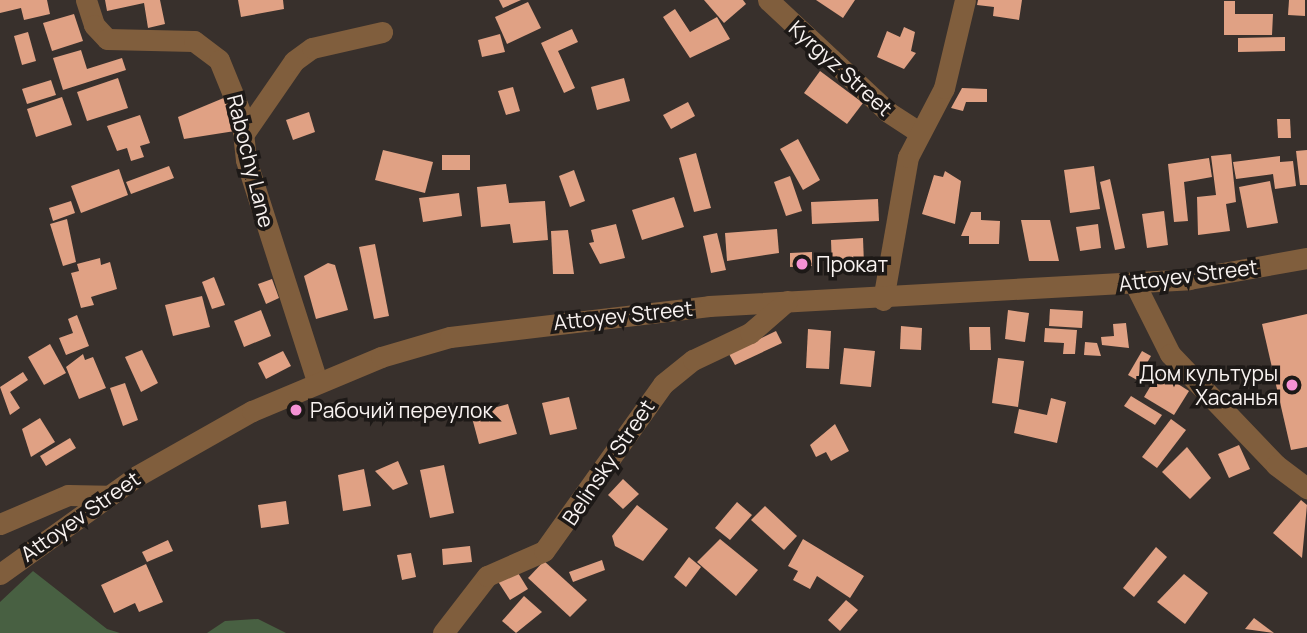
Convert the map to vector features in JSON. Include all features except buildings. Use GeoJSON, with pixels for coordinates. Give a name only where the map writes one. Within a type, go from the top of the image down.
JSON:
{"type":"FeatureCollection","features":[{"type":"Feature","properties":{"kind":"street","name":"Rabochy Lane"},"geometry":{"type":"LineString","coordinates":[[86,0],[94,25],[115,42],[177,40],[206,48],[230,82],[245,132],[246,160],[317,381]]}},
{"type":"Feature","properties":{"kind":"street","name":"Kyrgyz Street"},"geometry":{"type":"LineString","coordinates":[[768,0],[878,104],[919,132]]}},
{"type":"Feature","properties":{"kind":"street"},"geometry":{"type":"LineString","coordinates":[[883,300],[897,200],[919,132],[944,88],[965,0]]}},
{"type":"Feature","properties":{"kind":"street"},"geometry":{"type":"LineString","coordinates":[[245,132],[294,61],[312,48],[382,32]]}},
{"type":"Feature","properties":{"kind":"street","name":"Attoyev Street"},"geometry":{"type":"LineString","coordinates":[[0,574],[107,496],[193,443],[317,381],[413,346],[484,331],[787,301],[883,300],[1135,284],[1307,258]]}},
{"type":"Feature","properties":{"kind":"street"},"geometry":{"type":"LineString","coordinates":[[1135,284],[1170,354],[1276,465],[1307,488]]}},
{"type":"Feature","properties":{"kind":"street","name":"Belinsky Street"},"geometry":{"type":"LineString","coordinates":[[443,633],[487,576],[544,551],[663,384],[693,360],[750,333],[787,301]]}},
{"type":"Feature","properties":{"kind":"street"},"geometry":{"type":"LineString","coordinates":[[0,524],[57,498],[107,496]]}},
{"type":"Feature","properties":{"kind":"green space"},"geometry":{"type":"Polygon","coordinates":[[[33,571],[107,629],[120,633],[0,633],[0,602],[33,571]]]}},
{"type":"Feature","properties":{"kind":"green space"},"geometry":{"type":"Polygon","coordinates":[[[258,619],[286,633],[207,633],[225,621],[258,619]]]}},
{"type":"Feature","properties":{"kind":"place","name":"Прокат"},"geometry":{"type":"Point","coordinates":[802,264]}},
{"type":"Feature","properties":{"kind":"place","name":"Дом культуры Хасанья"},"geometry":{"type":"Point","coordinates":[1292,385]}},
{"type":"Feature","properties":{"kind":"place","name":"Рабочий переулок"},"geometry":{"type":"Point","coordinates":[296,410]}}]}
